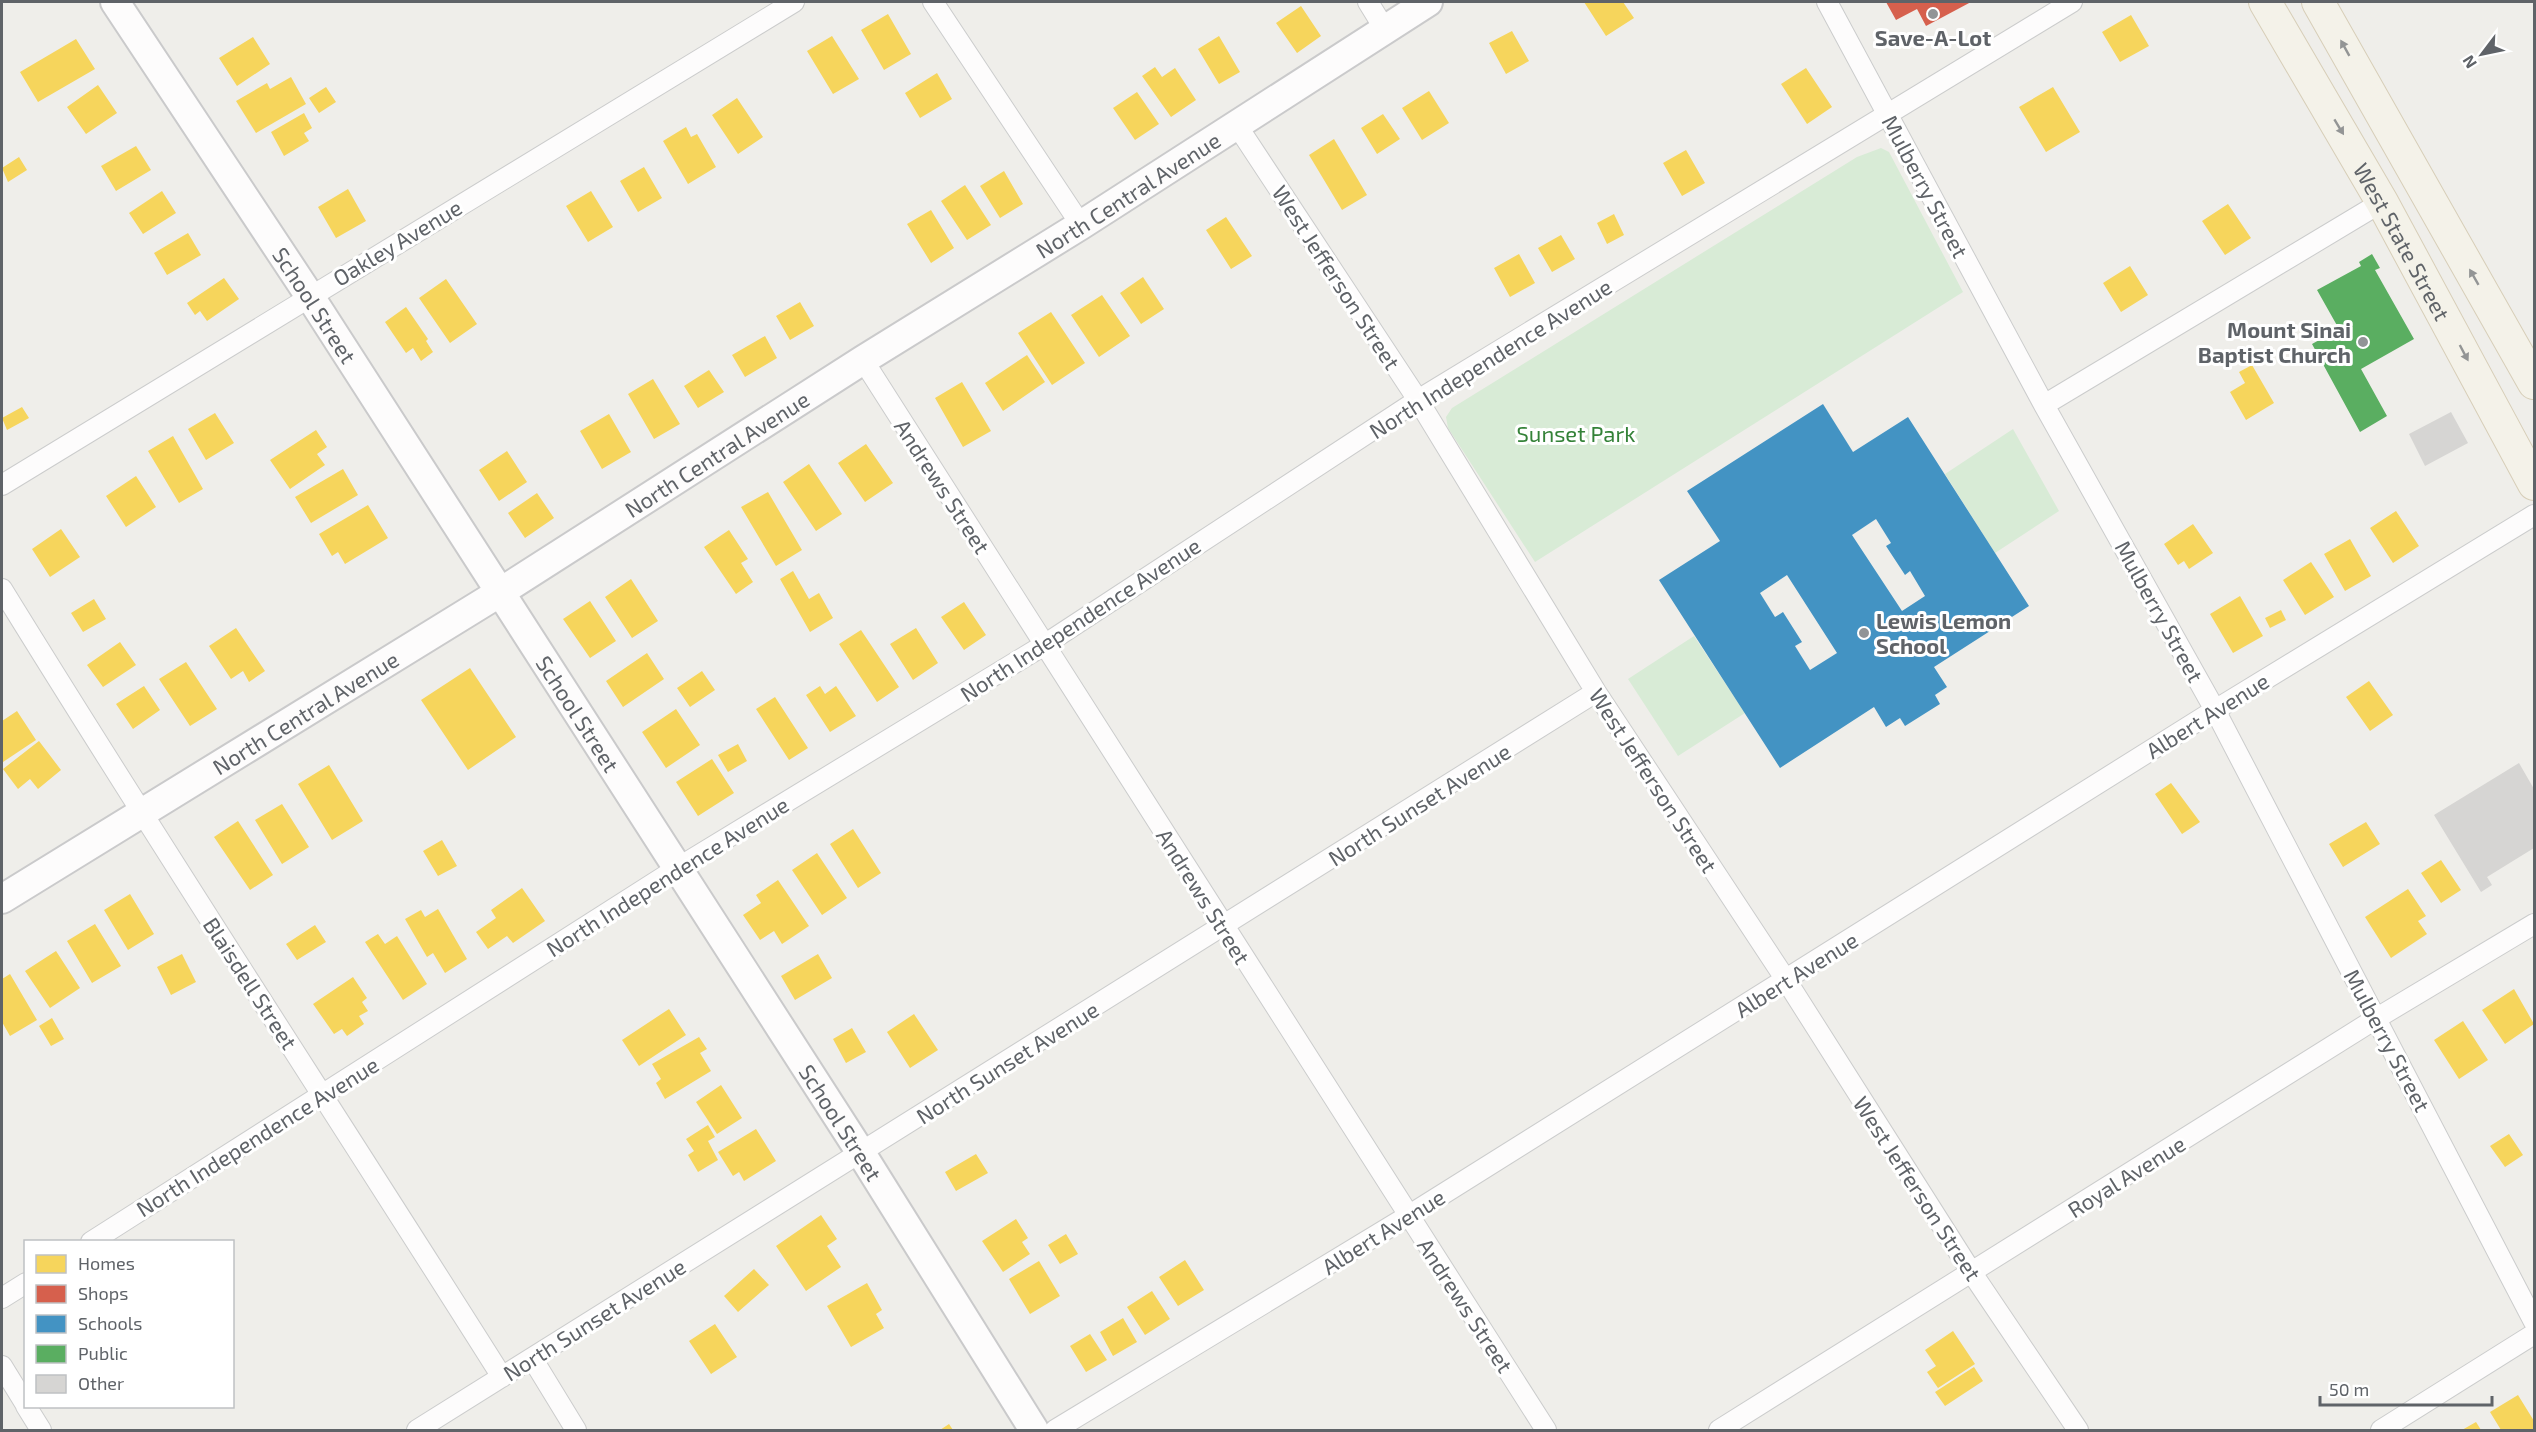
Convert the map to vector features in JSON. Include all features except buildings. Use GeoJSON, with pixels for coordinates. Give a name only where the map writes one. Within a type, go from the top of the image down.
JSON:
{"type":"FeatureCollection","features":[{"type":"Feature","properties":{"kind":"main road","name":"North Central Avenue"},"geometry":{"type":"LineString","coordinates":[[2,899],[499,593],[862,360],[1081,225],[1384,28],[1428,2]]}},
{"type":"Feature","properties":{"kind":"main road","name":"West State Street"},"geometry":{"type":"LineString","coordinates":[[2265,2],[2382,202],[2535,484]]}},
{"type":"Feature","properties":{"kind":"main road","name":"West State Street"},"geometry":{"type":"LineString","coordinates":[[2319,2],[2535,383]]}},
{"type":"Feature","properties":{"kind":"main road","name":"School Street"},"geometry":{"type":"LineString","coordinates":[[125,5],[499,593],[861,1153],[1034,1431]]}},
{"type":"Feature","properties":{"kind":"street","name":"Oakley Avenue"},"geometry":{"type":"LineString","coordinates":[[2,485],[309,295],[794,2]]}},
{"type":"Feature","properties":{"kind":"street"},"geometry":{"type":"LineString","coordinates":[[933,2],[1081,225]]}},
{"type":"Feature","properties":{"kind":"street"},"geometry":{"type":"LineString","coordinates":[[1368,2],[1384,28]]}},
{"type":"Feature","properties":{"kind":"street","name":"Mulberry Street"},"geometry":{"type":"LineString","coordinates":[[1827,2],[2044,405],[2215,710],[2535,1322]]}},
{"type":"Feature","properties":{"kind":"street","name":"North Independence Avenue"},"geometry":{"type":"LineString","coordinates":[[94,1240],[676,869],[1044,645],[1418,400],[2072,2]]}},
{"type":"Feature","properties":{"kind":"street","name":"West Jefferson Street"},"geometry":{"type":"LineString","coordinates":[[1236,124],[1418,400],[1596,692],[1786,980],[1972,1273],[2078,1431]]}},
{"type":"Feature","properties":{"kind":"street"},"geometry":{"type":"LineString","coordinates":[[2044,405],[2382,202]]}},
{"type":"Feature","properties":{"kind":"street","name":"Andrews Street"},"geometry":{"type":"LineString","coordinates":[[862,360],[1546,1431]]}},
{"type":"Feature","properties":{"kind":"street","name":"Albert Avenue"},"geometry":{"type":"LineString","coordinates":[[1055,1431],[1408,1216],[2215,710],[2535,515]]}},
{"type":"Feature","properties":{"kind":"street","name":"Blaisdell Street"},"geometry":{"type":"LineString","coordinates":[[2,589],[140,814],[324,1094],[502,1377]]}},
{"type":"Feature","properties":{"kind":"street","name":"North Sunset Avenue"},"geometry":{"type":"LineString","coordinates":[[417,1431],[1596,692]]}},
{"type":"Feature","properties":{"kind":"street","name":"Royal Avenue"},"geometry":{"type":"LineString","coordinates":[[1719,1431],[2377,1018],[2535,924]]}},
{"type":"Feature","properties":{"kind":"street"},"geometry":{"type":"LineString","coordinates":[[2,1298],[24,1284]]}},
{"type":"Feature","properties":{"kind":"street"},"geometry":{"type":"LineString","coordinates":[[2381,1431],[2535,1334]]}},
{"type":"Feature","properties":{"kind":"street"},"geometry":{"type":"LineString","coordinates":[[532,1358],[576,1431]]}},
{"type":"Feature","properties":{"kind":"street"},"geometry":{"type":"LineString","coordinates":[[2,1366],[24,1403]]}},
{"type":"Feature","properties":{"kind":"street"},"geometry":{"type":"LineString","coordinates":[[27,1408],[41,1431]]}},
{"type":"Feature","properties":{"kind":"green space","name":"Sunset Park"},"geometry":{"type":"Polygon","coordinates":[[[1881,148],[1889,152],[1963,292],[1535,562],[1448,428],[1446,417],[1452,408],[1857,157],[1881,148]]]}},
{"type":"Feature","properties":{"kind":"green space"},"geometry":{"type":"Polygon","coordinates":[[[2013,429],[2059,511],[1995,553],[1945,474],[2013,429]]]}},
{"type":"Feature","properties":{"kind":"green space"},"geometry":{"type":"Polygon","coordinates":[[[1694,636],[1745,713],[1678,756],[1628,679],[1694,636]]]}},
{"type":"Feature","properties":{"kind":"place","name":"Save-A-Lot"},"geometry":{"type":"Point","coordinates":[1933,14]}},
{"type":"Feature","properties":{"kind":"place","name":"Mount Sinai Baptist Church"},"geometry":{"type":"Point","coordinates":[2363,342]}},
{"type":"Feature","properties":{"kind":"place","name":"Lewis Lemon School"},"geometry":{"type":"Point","coordinates":[1864,633]}}]}
